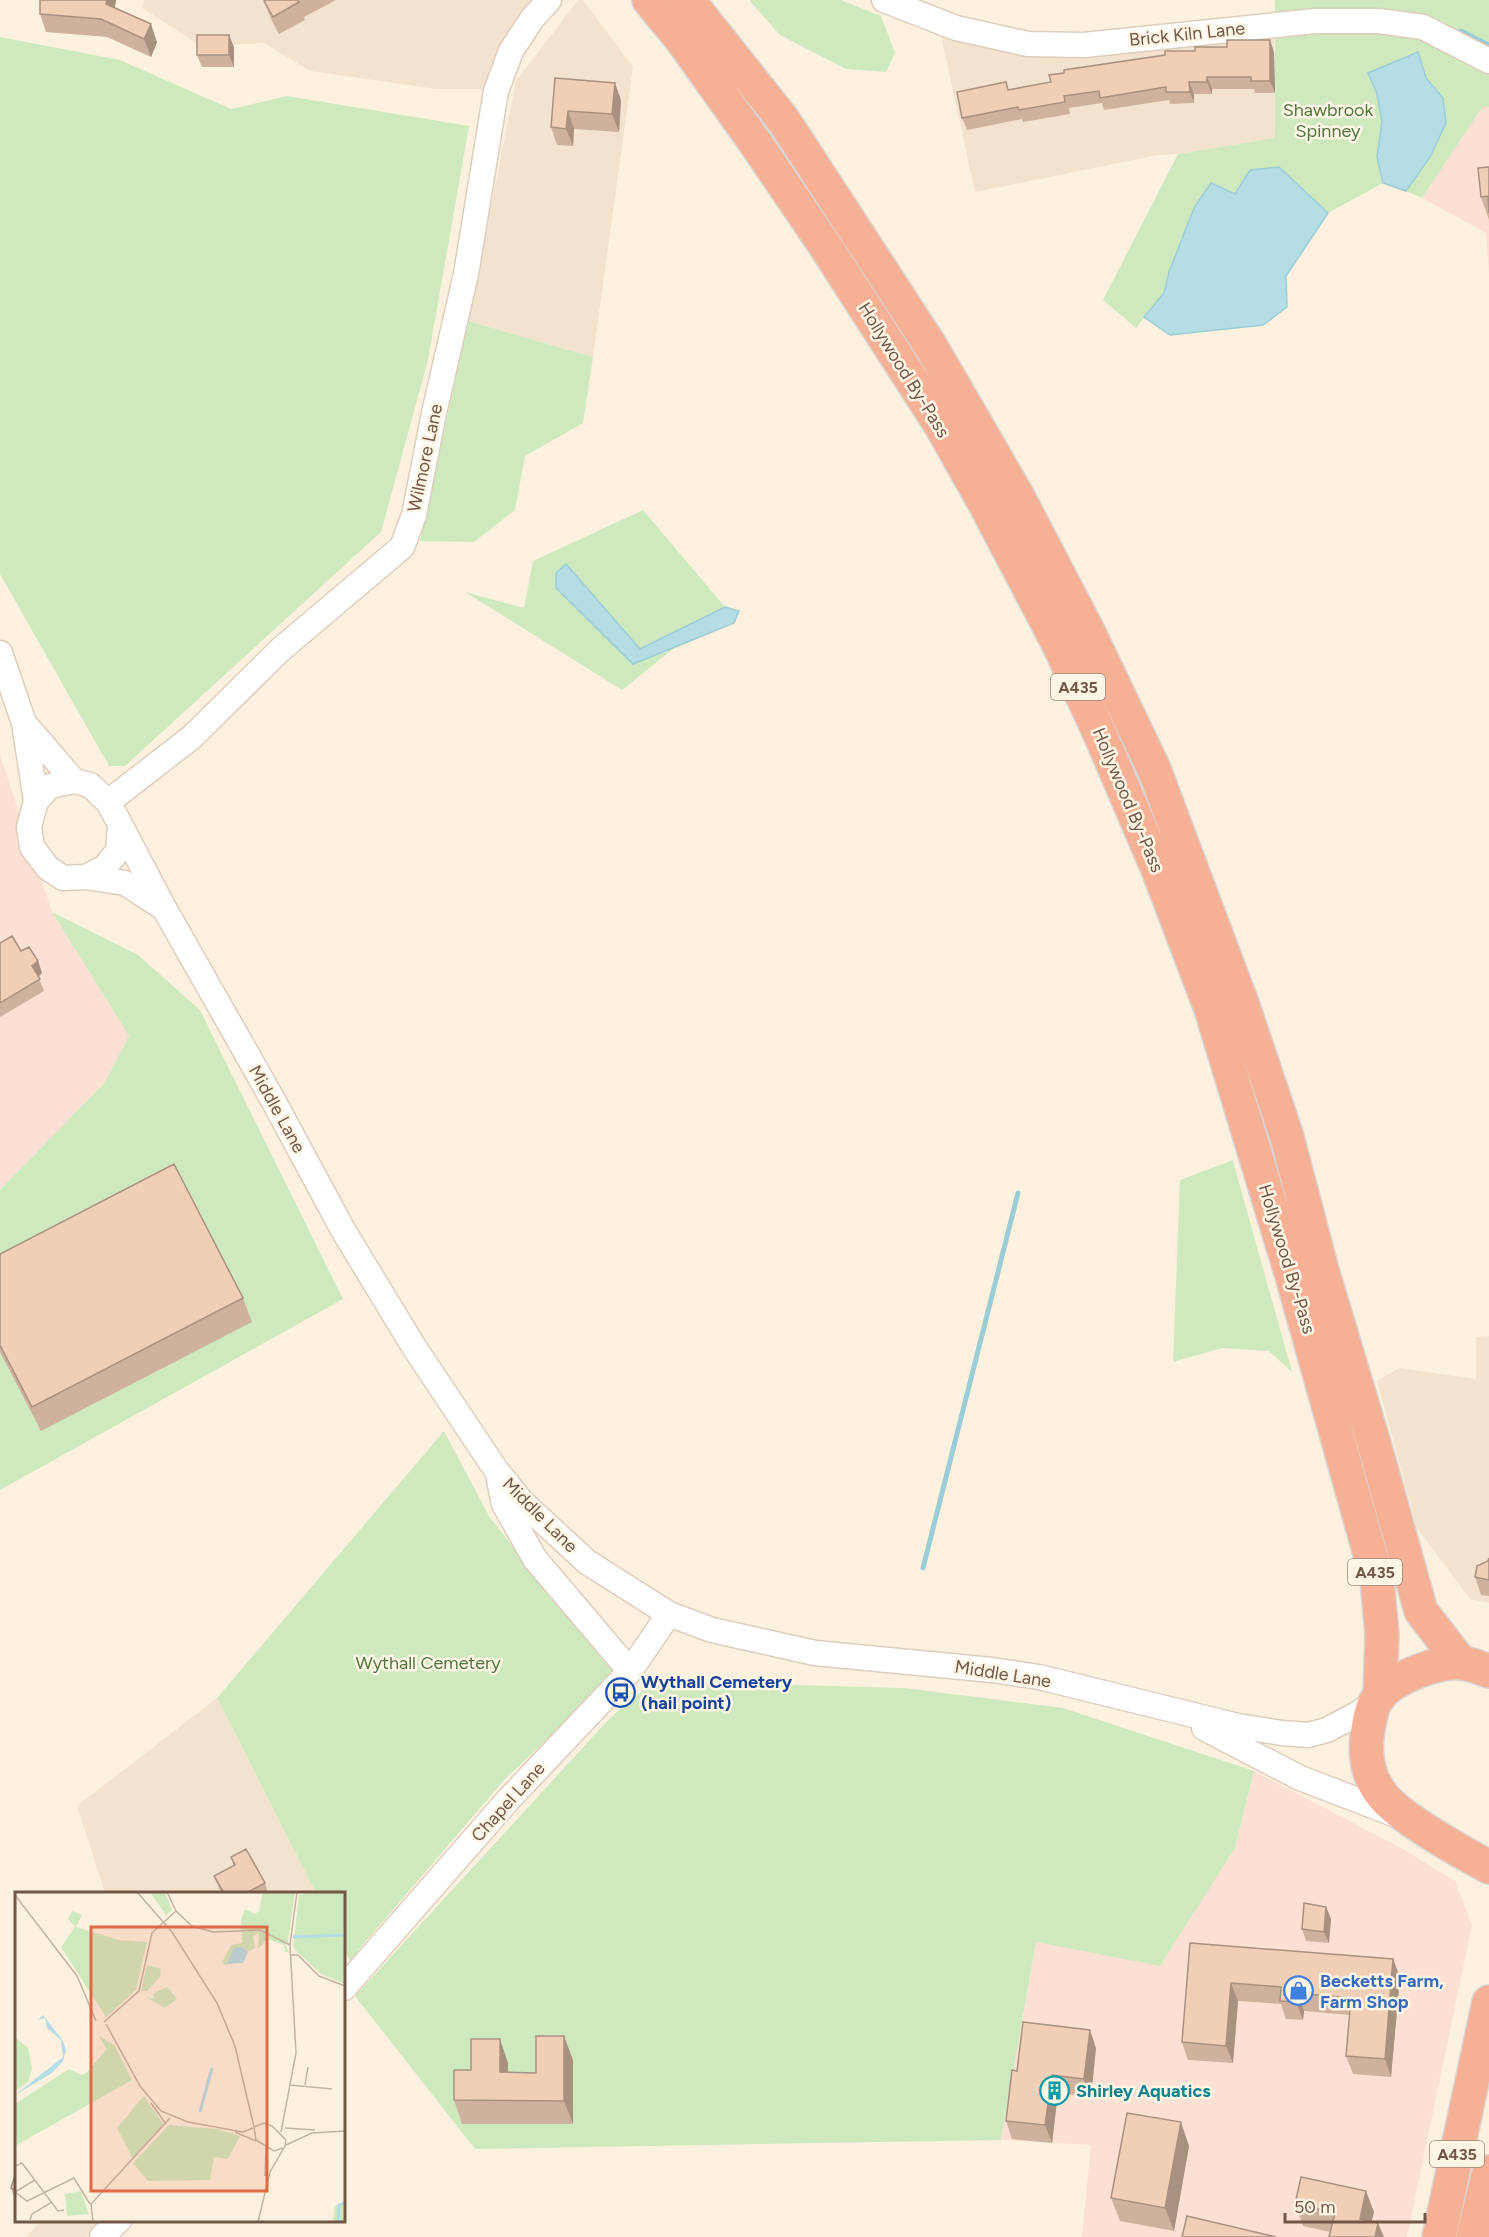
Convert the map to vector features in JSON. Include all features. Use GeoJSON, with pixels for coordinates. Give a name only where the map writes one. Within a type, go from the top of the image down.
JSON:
{"type":"FeatureCollection","features":[{"type":"Feature","properties":{"kind":"highway","name":"Hollywood By-Pass"},"geometry":{"type":"LineString","coordinates":[[649,0],[682,40],[754,141],[824,244],[940,424],[1059,645],[1100,734],[1159,872],[1211,1010],[1292,1276],[1377,1579],[1382,1635],[1378,1699],[1369,1721],[1365,1750],[1369,1768],[1379,1792],[1393,1807],[1485,1872]]}},
{"type":"Feature","properties":{"kind":"highway","name":"Hollywood By-Pass"},"geometry":{"type":"LineString","coordinates":[[688,0],[784,122],[930,345],[1017,495],[1089,633],[1154,769],[1243,1006],[1287,1137],[1322,1270],[1421,1611],[1480,1667]]}},
{"type":"Feature","properties":{"kind":"highway"},"geometry":{"type":"LineString","coordinates":[[1378,1699],[1408,1676],[1431,1668],[1480,1667]]}},
{"type":"Feature","properties":{"kind":"highway","name":"A435"},"geometry":{"type":"LineString","coordinates":[[1439,2237],[1489,2002]]}},
{"type":"Feature","properties":{"kind":"highway","name":"A435"},"geometry":{"type":"LineString","coordinates":[[1473,2237],[1489,2172]]}},
{"type":"Feature","properties":{"kind":"street","name":"Brick Kiln Lane"},"geometry":{"type":"LineString","coordinates":[[884,0],[956,28],[1028,44],[1084,45],[1315,21],[1379,21],[1423,27],[1489,61]]}},
{"type":"Feature","properties":{"kind":"street","name":"Wilmore Lane"},"geometry":{"type":"LineString","coordinates":[[108,802],[192,737],[280,650],[402,547],[414,515],[434,413],[466,274],[496,91],[511,51],[532,19],[548,1]]}},
{"type":"Feature","properties":{"kind":"street","name":"Middle Lane"},"geometry":{"type":"LineString","coordinates":[[0,653],[24,723],[36,801],[29,827],[32,847],[48,868],[63,878],[86,877],[125,883],[164,908]]}},
{"type":"Feature","properties":{"kind":"street","name":"Middle Lane"},"geometry":{"type":"LineString","coordinates":[[24,723],[74,782],[90,785],[108,802],[164,908],[273,1100],[343,1230],[414,1347],[496,1470],[522,1502],[587,1562],[669,1614],[712,1630],[815,1653],[992,1670],[1039,1677],[1238,1726],[1308,1735],[1327,1730],[1357,1714],[1378,1699]]}},
{"type":"Feature","properties":{"kind":"street"},"geometry":{"type":"LineString","coordinates":[[36,801],[50,786],[74,782]]}},
{"type":"Feature","properties":{"kind":"street"},"geometry":{"type":"LineString","coordinates":[[86,877],[105,867],[118,851],[120,824]]}},
{"type":"Feature","properties":{"kind":"street"},"geometry":{"type":"LineString","coordinates":[[496,1470],[504,1503],[535,1559],[630,1671]]}},
{"type":"Feature","properties":{"kind":"street","name":"Chapel Lane"},"geometry":{"type":"LineString","coordinates":[[345,1987],[508,1800],[630,1671],[669,1614]]}},
{"type":"Feature","properties":{"kind":"street","name":"Middle Lane"},"geometry":{"type":"LineString","coordinates":[[1140,1702],[1198,1725],[1300,1778],[1413,1821]]}},
{"type":"Feature","properties":{"kind":"street"},"geometry":{"type":"LineString","coordinates":[[102,2237],[117,2222]]}},
{"type":"Feature","properties":{"kind":"shaded area"},"geometry":{"type":"Polygon","coordinates":[[[144,0],[534,0],[482,89],[436,89],[310,71],[264,43],[202,47],[142,8],[144,0]]]}},
{"type":"Feature","properties":{"kind":"shaded area"},"geometry":{"type":"Polygon","coordinates":[[[578,0],[583,0],[633,67],[593,357],[468,321],[516,81],[578,0]]]}},
{"type":"Feature","properties":{"kind":"shaded area"},"geometry":{"type":"Polygon","coordinates":[[[1274,32],[1275,139],[1158,155],[975,192],[941,35],[1274,32]]]}},
{"type":"Feature","properties":{"kind":"shaded area"},"geometry":{"type":"Polygon","coordinates":[[[1483,105],[1489,107],[1489,272],[1486,233],[1422,198],[1483,105]]]}},
{"type":"Feature","properties":{"kind":"shaded area"},"geometry":{"type":"Polygon","coordinates":[[[0,755],[52,912],[129,1036],[104,1083],[0,1190],[0,755]]]}},
{"type":"Feature","properties":{"kind":"shaded area"},"geometry":{"type":"Polygon","coordinates":[[[1489,1336],[1489,1603],[1470,1599],[1417,1528],[1377,1381],[1399,1368],[1476,1379],[1476,1337],[1489,1336]]]}},
{"type":"Feature","properties":{"kind":"shaded area"},"geometry":{"type":"Polygon","coordinates":[[[217,1698],[315,1892],[105,1892],[77,1806],[217,1698]]]}},
{"type":"Feature","properties":{"kind":"shaded area"},"geometry":{"type":"Polygon","coordinates":[[[1254,1771],[1403,1849],[1455,1881],[1472,1925],[1407,2237],[1082,2237],[1091,2145],[1001,2140],[1036,1942],[1235,1848],[1254,1771]]]}},
{"type":"Feature","properties":{"kind":"shaded area"},"geometry":{"type":"Polygon","coordinates":[[[40,2222],[101,2222],[86,2237],[26,2237],[40,2222]]]}},
{"type":"Feature","properties":{"kind":"green space"},"geometry":{"type":"Polygon","coordinates":[[[749,0],[841,0],[881,16],[895,53],[886,72],[846,69],[780,35],[749,0]]]}},
{"type":"Feature","properties":{"kind":"green space","name":"Shawbrook Spinney"},"geometry":{"type":"Polygon","coordinates":[[[1275,0],[1489,0],[1489,107],[1483,106],[1422,198],[1406,191],[1430,157],[1443,99],[1426,78],[1418,52],[1368,73],[1377,94],[1382,122],[1377,157],[1383,183],[1328,213],[1279,167],[1250,170],[1235,194],[1211,183],[1194,208],[1169,272],[1164,293],[1136,328],[1103,300],[1178,154],[1275,138],[1275,0]]]}},
{"type":"Feature","properties":{"kind":"green space"},"geometry":{"type":"Polygon","coordinates":[[[0,37],[120,60],[231,109],[287,96],[469,126],[428,360],[381,532],[125,766],[109,766],[0,574],[0,37]]]}},
{"type":"Feature","properties":{"kind":"green space"},"geometry":{"type":"Polygon","coordinates":[[[468,321],[593,357],[583,423],[525,456],[515,510],[474,542],[420,541],[468,321]]]}},
{"type":"Feature","properties":{"kind":"green space"},"geometry":{"type":"Polygon","coordinates":[[[643,510],[725,607],[699,619],[710,633],[673,649],[622,690],[465,592],[524,608],[533,561],[643,510]]]}},
{"type":"Feature","properties":{"kind":"green space"},"geometry":{"type":"Polygon","coordinates":[[[52,912],[138,955],[200,1010],[343,1299],[0,1490],[0,1190],[104,1083],[129,1036],[52,912]]]}},
{"type":"Feature","properties":{"kind":"green space"},"geometry":{"type":"Polygon","coordinates":[[[1233,1160],[1292,1372],[1269,1351],[1222,1348],[1173,1362],[1180,1180],[1233,1160]]]}},
{"type":"Feature","properties":{"kind":"green space","name":"Wythall Cemetery"},"geometry":{"type":"Polygon","coordinates":[[[444,1431],[489,1516],[617,1674],[505,1779],[360,1948],[351,1963],[345,1950],[345,1892],[315,1892],[217,1698],[444,1431]]]}},
{"type":"Feature","properties":{"kind":"green space"},"geometry":{"type":"Polygon","coordinates":[[[654,1681],[904,1688],[1063,1708],[1254,1771],[1235,1848],[1160,1966],[1036,1942],[1001,2140],[475,2149],[355,1996],[610,1718],[654,1681]]]}},
{"type":"Feature","properties":{"kind":"water"},"geometry":{"type":"Polygon","coordinates":[[[1418,52],[1426,78],[1443,98],[1446,123],[1430,157],[1406,191],[1383,183],[1377,157],[1382,122],[1377,94],[1368,73],[1418,52]]]}},
{"type":"Feature","properties":{"kind":"water"},"geometry":{"type":"Polygon","coordinates":[[[1279,167],[1328,213],[1286,276],[1287,307],[1263,325],[1170,335],[1144,317],[1164,293],[1169,272],[1194,208],[1211,183],[1235,194],[1250,170],[1279,167]]]}},
{"type":"Feature","properties":{"kind":"water"},"geometry":{"type":"Polygon","coordinates":[[[566,564],[640,649],[725,607],[739,611],[734,623],[633,664],[556,588],[556,573],[566,564]]]}},
{"type":"Feature","properties":{"kind":"building"},"geometry":{"type":"Polygon","coordinates":[[[40,0],[107,0],[106,4],[151,24],[144,39],[101,19],[40,14],[40,0]]]}},
{"type":"Feature","properties":{"kind":"building"},"geometry":{"type":"Polygon","coordinates":[[[297,0],[299,2],[273,17],[264,1],[297,0]]]}},
{"type":"Feature","properties":{"kind":"building"},"geometry":{"type":"Polygon","coordinates":[[[197,35],[229,35],[229,55],[197,55],[197,35]]]}},
{"type":"Feature","properties":{"kind":"building"},"geometry":{"type":"Polygon","coordinates":[[[1227,40],[1270,40],[1270,81],[1251,81],[1251,77],[1207,77],[1207,82],[1189,82],[1190,92],[1166,92],[1166,87],[1100,98],[1099,91],[1064,96],[1065,102],[1019,110],[1018,107],[962,118],[957,92],[1006,82],[1008,90],[1051,82],[1049,75],[1064,73],[1064,70],[1165,55],[1165,51],[1195,51],[1195,47],[1227,47],[1227,40]]]}},
{"type":"Feature","properties":{"kind":"building"},"geometry":{"type":"Polygon","coordinates":[[[555,78],[615,83],[612,114],[568,111],[566,129],[551,127],[555,78]]]}},
{"type":"Feature","properties":{"kind":"building"},"geometry":{"type":"Polygon","coordinates":[[[1489,167],[1489,213],[1488,196],[1481,197],[1478,168],[1489,167]]]}},
{"type":"Feature","properties":{"kind":"building"},"geometry":{"type":"Polygon","coordinates":[[[12,936],[21,951],[29,947],[38,961],[32,966],[40,979],[0,1003],[0,943],[12,936]]]}},
{"type":"Feature","properties":{"kind":"building"},"geometry":{"type":"Polygon","coordinates":[[[174,1164],[243,1298],[32,1407],[0,1345],[0,1254],[174,1164]]]}},
{"type":"Feature","properties":{"kind":"building"},"geometry":{"type":"Polygon","coordinates":[[[1489,1558],[1489,1580],[1475,1577],[1477,1566],[1488,1561],[1489,1558]]]}},
{"type":"Feature","properties":{"kind":"building"},"geometry":{"type":"Polygon","coordinates":[[[246,1849],[265,1883],[248,1892],[223,1892],[214,1876],[235,1865],[231,1857],[246,1849]]]}},
{"type":"Feature","properties":{"kind":"building"},"geometry":{"type":"Polygon","coordinates":[[[1304,1903],[1326,1907],[1324,1932],[1302,1929],[1304,1903]]]}},
{"type":"Feature","properties":{"kind":"building"},"geometry":{"type":"Polygon","coordinates":[[[1190,1943],[1393,1959],[1385,2059],[1346,2056],[1351,1998],[1297,1993],[1296,2002],[1280,2001],[1281,1987],[1231,1983],[1226,2046],[1182,2042],[1190,1943]]]}},
{"type":"Feature","properties":{"kind":"building","name":"Shirley Aquatics"},"geometry":{"type":"Polygon","coordinates":[[[1023,2022],[1090,2030],[1084,2079],[1052,2075],[1045,2125],[1006,2121],[1012,2070],[1017,2071],[1023,2022]]]}},
{"type":"Feature","properties":{"kind":"building"},"geometry":{"type":"Polygon","coordinates":[[[536,2036],[564,2036],[564,2101],[454,2100],[454,2070],[471,2070],[471,2039],[500,2039],[500,2072],[536,2073],[536,2036]]]}},
{"type":"Feature","properties":{"kind":"building"},"geometry":{"type":"Polygon","coordinates":[[[1127,2113],[1181,2122],[1165,2208],[1111,2198],[1127,2113]]]}},
{"type":"Feature","properties":{"kind":"building"},"geometry":{"type":"Polygon","coordinates":[[[15,2175],[15,2190],[11,2188],[15,2175]]]}},
{"type":"Feature","properties":{"kind":"building"},"geometry":{"type":"Polygon","coordinates":[[[1301,2177],[1366,2191],[1360,2219],[1378,2223],[1375,2237],[1329,2237],[1335,2213],[1295,2204],[1301,2177]]]}},
{"type":"Feature","properties":{"kind":"building"},"geometry":{"type":"Polygon","coordinates":[[[1187,2216],[1276,2237],[1182,2237],[1187,2216]]]}},
{"type":"Feature","properties":{"kind":"waterway"},"geometry":{"type":"LineString","coordinates":[[1461,31],[1489,45]]}},
{"type":"Feature","properties":{"kind":"waterway"},"geometry":{"type":"LineString","coordinates":[[923,1568],[1018,1193]]}},
{"type":"Feature","properties":{"kind":"place","name":"Wythall Cemetery (hail point)"},"geometry":{"type":"Point","coordinates":[620,1692]}},
{"type":"Feature","properties":{"kind":"place","name":"Becketts Farm, Farm Shop"},"geometry":{"type":"Point","coordinates":[1299,1991]}},
{"type":"Feature","properties":{"kind":"place","name":"Shirley Aquatics"},"geometry":{"type":"Point","coordinates":[1055,2091]}}]}
